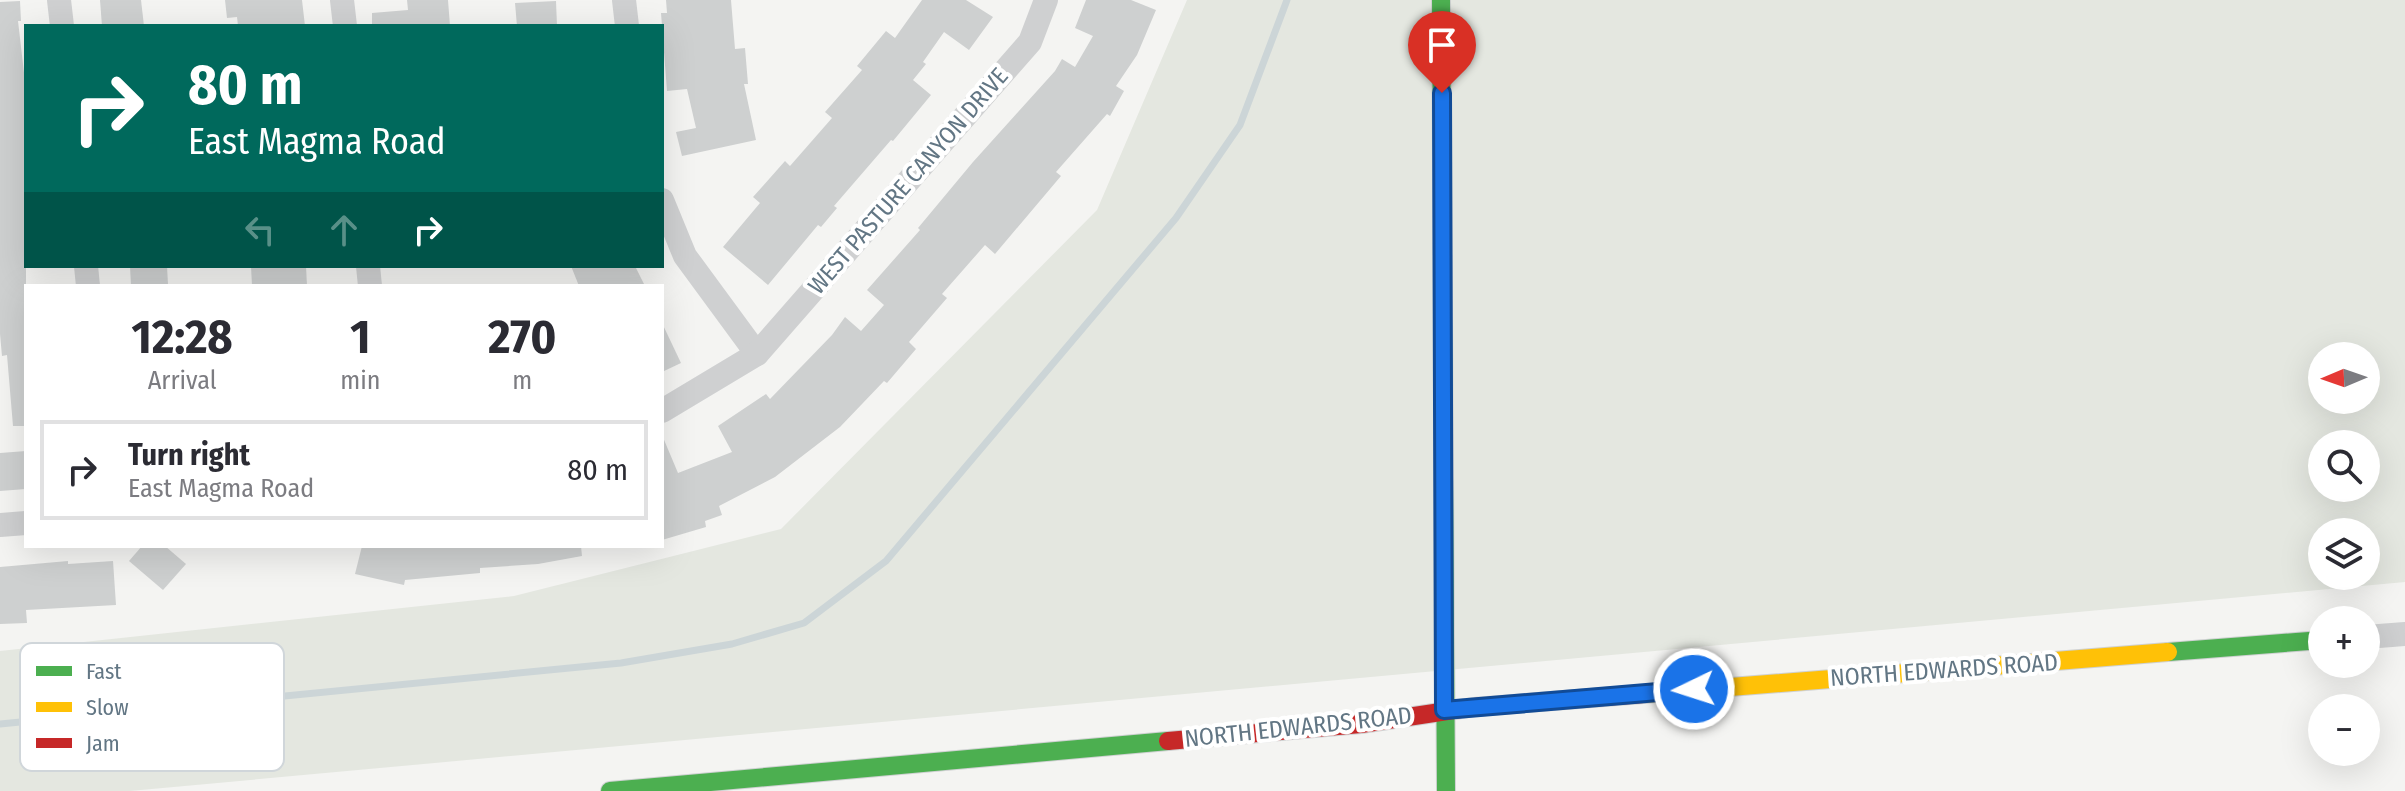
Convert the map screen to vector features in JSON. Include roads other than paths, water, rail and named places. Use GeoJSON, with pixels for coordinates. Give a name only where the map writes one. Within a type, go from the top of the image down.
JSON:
{"type":"FeatureCollection","features":[{"type":"Feature","properties":{"kind":"street"},"geometry":{"type":"LineString","coordinates":[[59,0],[62,24]]}},
{"type":"Feature","properties":{"kind":"street"},"geometry":{"type":"LineString","coordinates":[[342,0],[345,24]]}},
{"type":"Feature","properties":{"kind":"street"},"geometry":{"type":"LineString","coordinates":[[624,0],[627,24]]}},
{"type":"Feature","properties":{"kind":"street","name":"WEST PASTURE CANYON DRIVE"},"geometry":{"type":"LineString","coordinates":[[664,410],[757,354],[1030,42],[1046,0]]}},
{"type":"Feature","properties":{"kind":"street"},"geometry":{"type":"LineString","coordinates":[[1441,0],[1446,791]]}},
{"type":"Feature","properties":{"kind":"street"},"geometry":{"type":"LineString","coordinates":[[664,205],[685,256],[757,354]]}},
{"type":"Feature","properties":{"kind":"street"},"geometry":{"type":"LineString","coordinates":[[0,525],[24,523]]}},
{"type":"Feature","properties":{"kind":"street"},"geometry":{"type":"LineString","coordinates":[[2380,636],[2405,634]]}},
{"type":"Feature","properties":{"kind":"street","name":"NORTH EDWARDS ROAD"},"geometry":{"type":"LineString","coordinates":[[610,791],[1361,724],[1444,710],[2308,641]]}},
{"type":"Feature","properties":{"kind":"waterway"},"geometry":{"type":"LineString","coordinates":[[284,696],[621,663],[732,644],[804,623],[886,561],[1176,218],[1240,125],[1287,0]]}},
{"type":"Feature","properties":{"kind":"waterway"},"geometry":{"type":"LineString","coordinates":[[0,724],[20,722]]}}]}
